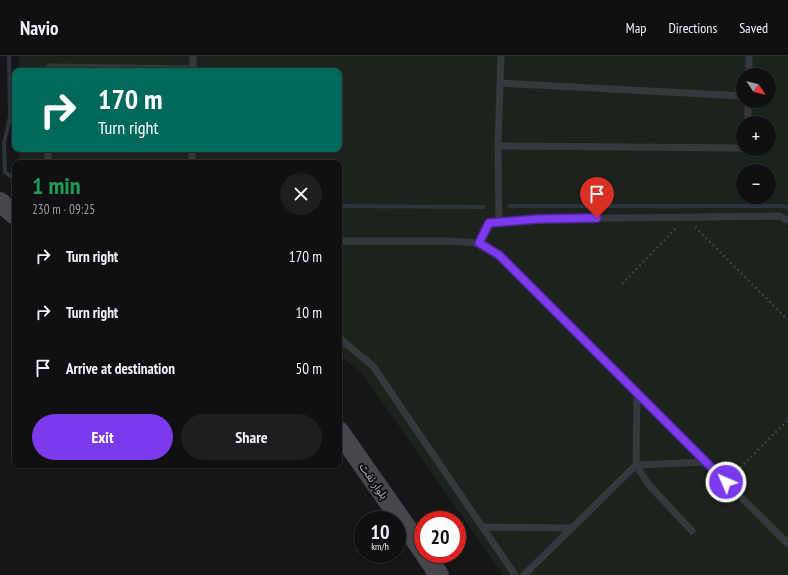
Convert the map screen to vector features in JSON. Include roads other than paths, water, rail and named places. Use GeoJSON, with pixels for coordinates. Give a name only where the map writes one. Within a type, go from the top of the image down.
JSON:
{"type":"FeatureCollection","features":[{"type":"Feature","properties":{"kind":"street"},"geometry":{"type":"LineString","coordinates":[[0,202],[12,212]]}},
{"type":"Feature","properties":{"kind":"street","name":"بلوار نفت"},"geometry":{"type":"LineString","coordinates":[[342,435],[414,538]]}},
{"type":"Feature","properties":{"kind":"street"},"geometry":{"type":"LineString","coordinates":[[431,563],[439,575]]}},
{"type":"Feature","properties":{"kind":"lane"},"geometry":{"type":"LineString","coordinates":[[193,56],[193,68]]}},
{"type":"Feature","properties":{"kind":"lane"},"geometry":{"type":"LineString","coordinates":[[499,222],[498,146],[501,56]]}},
{"type":"Feature","properties":{"kind":"lane"},"geometry":{"type":"LineString","coordinates":[[748,68],[749,56]]}},
{"type":"Feature","properties":{"kind":"lane"},"geometry":{"type":"LineString","coordinates":[[50,68],[98,68]]}},
{"type":"Feature","properties":{"kind":"lane"},"geometry":{"type":"LineString","coordinates":[[500,83],[736,96]]}},
{"type":"Feature","properties":{"kind":"lane"},"geometry":{"type":"LineString","coordinates":[[498,146],[736,148]]}},
{"type":"Feature","properties":{"kind":"lane"},"geometry":{"type":"LineString","coordinates":[[479,243],[489,223],[538,219],[780,216],[788,221]]}},
{"type":"Feature","properties":{"kind":"lane"},"geometry":{"type":"LineString","coordinates":[[342,242],[450,241],[479,243],[499,255],[788,544]]}},
{"type":"Feature","properties":{"kind":"lane"},"geometry":{"type":"LineString","coordinates":[[342,340],[373,366],[515,575]]}},
{"type":"Feature","properties":{"kind":"lane"},"geometry":{"type":"LineString","coordinates":[[637,393],[636,465],[649,484],[692,531]]}},
{"type":"Feature","properties":{"kind":"lane"},"geometry":{"type":"LineString","coordinates":[[524,575],[636,465],[706,462]]}},
{"type":"Feature","properties":{"kind":"lane"},"geometry":{"type":"LineString","coordinates":[[483,528],[572,528]]}},
{"type":"Feature","properties":{"kind":"waterway"},"geometry":{"type":"LineString","coordinates":[[9,56],[10,117],[4,143],[5,172],[12,177]]}},
{"type":"Feature","properties":{"kind":"waterway"},"geometry":{"type":"LineString","coordinates":[[342,206],[484,207]]}},
{"type":"Feature","properties":{"kind":"waterway"},"geometry":{"type":"LineString","coordinates":[[509,206],[788,207]]}}]}
